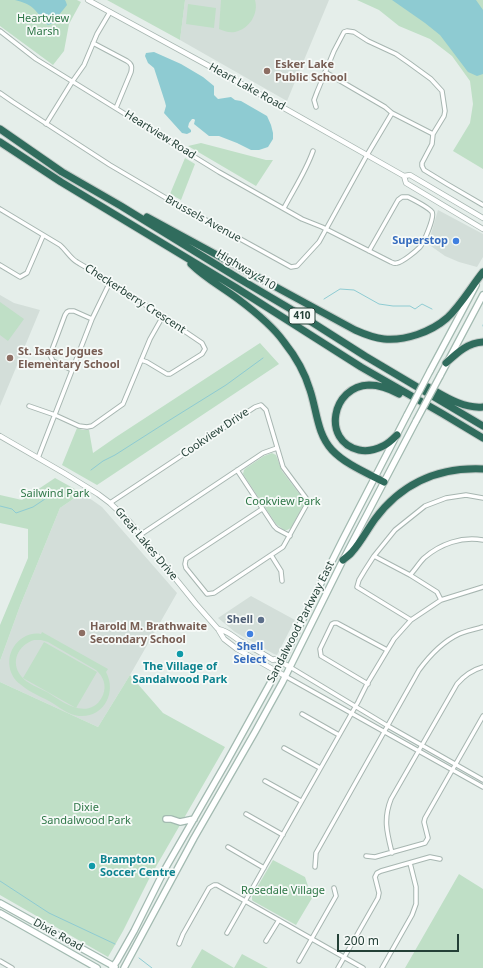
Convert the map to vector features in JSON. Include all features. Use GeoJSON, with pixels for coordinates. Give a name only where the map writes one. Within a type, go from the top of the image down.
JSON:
{"type":"FeatureCollection","features":[{"type":"Feature","properties":{"kind":"highway","name":"Highway 410"},"geometry":{"type":"LineString","coordinates":[[0,129],[62,172],[121,206],[238,278],[300,314],[365,356],[483,426]]}},
{"type":"Feature","properties":{"kind":"highway","name":"Highway 410"},"geometry":{"type":"LineString","coordinates":[[0,142],[61,182],[235,287],[361,368],[444,414],[483,438]]}},
{"type":"Feature","properties":{"kind":"highway"},"geometry":{"type":"LineString","coordinates":[[121,206],[139,212],[348,326],[377,338],[405,338],[422,332],[439,323],[454,309],[483,272]]}},
{"type":"Feature","properties":{"kind":"highway"},"geometry":{"type":"LineString","coordinates":[[181,254],[201,273],[237,298],[260,317],[284,342],[304,374],[310,391],[319,428],[324,439],[340,458],[384,482]]}},
{"type":"Feature","properties":{"kind":"highway"},"geometry":{"type":"LineString","coordinates":[[446,363],[467,346],[483,342]]}},
{"type":"Feature","properties":{"kind":"highway"},"geometry":{"type":"LineString","coordinates":[[410,382],[419,383],[458,403],[469,406],[483,407]]}},
{"type":"Feature","properties":{"kind":"highway"},"geometry":{"type":"LineString","coordinates":[[397,435],[386,445],[375,450],[369,451],[353,448],[340,437],[336,428],[335,417],[337,407],[343,397],[351,391],[359,387],[369,385],[390,390],[434,412],[444,414]]}},
{"type":"Feature","properties":{"kind":"highway"},"geometry":{"type":"LineString","coordinates":[[343,560],[352,552],[386,505],[400,492],[432,475],[458,469],[483,469]]}},
{"type":"Feature","properties":{"kind":"main road","name":"Sandalwood Parkway East"},"geometry":{"type":"LineString","coordinates":[[113,967],[134,931],[165,869],[282,662],[343,539],[483,272]]}},
{"type":"Feature","properties":{"kind":"main road","name":"Sandalwood Parkway East"},"geometry":{"type":"LineString","coordinates":[[124,968],[194,838],[255,732],[290,667],[343,560],[483,295]]}},
{"type":"Feature","properties":{"kind":"main road"},"geometry":{"type":"LineString","coordinates":[[166,819],[180,822],[194,819]]}},
{"type":"Feature","properties":{"kind":"main road"},"geometry":{"type":"LineString","coordinates":[[186,832],[194,838]]}},
{"type":"Feature","properties":{"kind":"main road","name":"Dixie Road"},"geometry":{"type":"LineString","coordinates":[[0,902],[113,967]]}},
{"type":"Feature","properties":{"kind":"main road","name":"Dixie Road"},"geometry":{"type":"LineString","coordinates":[[0,913],[97,968]]}},
{"type":"Feature","properties":{"kind":"street","name":"Heart Lake Road"},"geometry":{"type":"LineString","coordinates":[[88,0],[404,176],[410,175],[483,218]]}},
{"type":"Feature","properties":{"kind":"street"},"geometry":{"type":"LineString","coordinates":[[46,124],[84,65],[93,43],[110,12]]}},
{"type":"Feature","properties":{"kind":"street","name":"Heartview Road"},"geometry":{"type":"LineString","coordinates":[[0,30],[36,59],[219,172],[302,219],[394,263],[402,261],[421,246],[432,221],[432,212],[408,197],[400,198],[369,251]]}},
{"type":"Feature","properties":{"kind":"street"},"geometry":{"type":"LineString","coordinates":[[316,107],[314,100],[334,51],[344,32],[354,32],[368,41],[396,54],[431,79],[442,91],[445,111],[442,120],[433,134],[432,144],[422,163],[424,170],[483,204]]}},
{"type":"Feature","properties":{"kind":"street"},"geometry":{"type":"LineString","coordinates":[[93,43],[128,61],[131,66],[131,72],[116,108]]}},
{"type":"Feature","properties":{"kind":"street"},"geometry":{"type":"LineString","coordinates":[[326,72],[385,107],[392,113],[433,134]]}},
{"type":"Feature","properties":{"kind":"street","name":"Brussels Avenue"},"geometry":{"type":"LineString","coordinates":[[0,93],[110,165],[288,267],[296,266],[316,246],[392,113]]}},
{"type":"Feature","properties":{"kind":"street"},"geometry":{"type":"LineString","coordinates":[[284,208],[311,158],[313,150]]}},
{"type":"Feature","properties":{"kind":"street","name":"Heart Lake Road"},"geometry":{"type":"LineString","coordinates":[[404,176],[406,183],[483,229]]}},
{"type":"Feature","properties":{"kind":"street","name":"Checkerberry Crescent"},"geometry":{"type":"LineString","coordinates":[[0,209],[66,250],[77,262],[163,316],[202,343],[205,349],[202,354],[170,374],[141,360]]}},
{"type":"Feature","properties":{"kind":"street"},"geometry":{"type":"LineString","coordinates":[[0,265],[20,277],[27,273],[42,236]]}},
{"type":"Feature","properties":{"kind":"street"},"geometry":{"type":"LineString","coordinates":[[38,458],[92,319],[110,282]]}},
{"type":"Feature","properties":{"kind":"street"},"geometry":{"type":"LineString","coordinates":[[72,370],[53,361],[50,355],[66,313],[74,311],[92,319]]}},
{"type":"Feature","properties":{"kind":"street"},"geometry":{"type":"LineString","coordinates":[[29,406],[83,427],[92,426],[124,404],[150,339],[163,316]]}},
{"type":"Feature","properties":{"kind":"street","name":"Cookview Drive"},"geometry":{"type":"LineString","coordinates":[[110,503],[256,406],[261,406],[266,410],[283,468],[307,501],[307,504],[283,547],[211,594],[207,594],[185,566],[185,561],[262,509]]}},
{"type":"Feature","properties":{"kind":"street","name":"Great Lakes Drive"},"geometry":{"type":"LineString","coordinates":[[0,436],[71,477],[110,503],[123,515],[140,535],[218,629],[224,640],[285,676]]}},
{"type":"Feature","properties":{"kind":"street"},"geometry":{"type":"LineString","coordinates":[[140,535],[263,453],[277,448]]}},
{"type":"Feature","properties":{"kind":"street"},"geometry":{"type":"LineString","coordinates":[[237,470],[274,526],[290,536]]}},
{"type":"Feature","properties":{"kind":"street"},"geometry":{"type":"LineString","coordinates":[[411,620],[357,587],[359,580],[374,556],[395,530],[425,506],[446,498],[466,495],[483,498]]}},
{"type":"Feature","properties":{"kind":"street"},"geometry":{"type":"LineString","coordinates":[[410,575],[423,559],[440,547],[464,539],[483,540]]}},
{"type":"Feature","properties":{"kind":"street"},"geometry":{"type":"LineString","coordinates":[[271,555],[281,571],[282,581]]}},
{"type":"Feature","properties":{"kind":"street"},"geometry":{"type":"LineString","coordinates":[[374,556],[410,575],[437,592],[441,600]]}},
{"type":"Feature","properties":{"kind":"street"},"geometry":{"type":"LineString","coordinates":[[227,933],[387,650],[401,630],[411,620],[441,600],[483,587]]}},
{"type":"Feature","properties":{"kind":"street"},"geometry":{"type":"LineString","coordinates":[[368,684],[320,654],[320,649],[332,624],[338,623],[387,650]]}},
{"type":"Feature","properties":{"kind":"street"},"geometry":{"type":"LineString","coordinates":[[315,867],[316,854],[419,670],[430,656],[450,639],[483,626]]}},
{"type":"Feature","properties":{"kind":"street","name":"Great Lakes Drive"},"geometry":{"type":"LineString","coordinates":[[218,629],[226,631],[273,660],[276,659],[290,667]]}},
{"type":"Feature","properties":{"kind":"street"},"geometry":{"type":"LineString","coordinates":[[290,667],[422,746],[483,780]]}},
{"type":"Feature","properties":{"kind":"street"},"geometry":{"type":"LineString","coordinates":[[392,853],[386,828],[386,815],[391,799],[457,684],[472,671],[483,667]]}},
{"type":"Feature","properties":{"kind":"street"},"geometry":{"type":"LineString","coordinates":[[285,676],[483,787]]}},
{"type":"Feature","properties":{"kind":"street"},"geometry":{"type":"LineString","coordinates":[[302,714],[339,735]]}},
{"type":"Feature","properties":{"kind":"street"},"geometry":{"type":"LineString","coordinates":[[366,856],[375,857],[426,842],[428,838],[424,818],[483,716]]}},
{"type":"Feature","properties":{"kind":"street"},"geometry":{"type":"LineString","coordinates":[[284,748],[320,768]]}},
{"type":"Feature","properties":{"kind":"street"},"geometry":{"type":"LineString","coordinates":[[265,781],[301,801]]}},
{"type":"Feature","properties":{"kind":"street"},"geometry":{"type":"LineString","coordinates":[[246,814],[282,834]]}},
{"type":"Feature","properties":{"kind":"street"},"geometry":{"type":"LineString","coordinates":[[228,847],[264,868]]}},
{"type":"Feature","properties":{"kind":"street"},"geometry":{"type":"LineString","coordinates":[[338,968],[378,898],[379,893],[375,875],[381,871],[430,857],[440,859]]}},
{"type":"Feature","properties":{"kind":"street"},"geometry":{"type":"LineString","coordinates":[[382,968],[412,915],[416,904],[416,887],[410,863]]}},
{"type":"Feature","properties":{"kind":"street"},"geometry":{"type":"LineString","coordinates":[[179,944],[209,888],[217,885],[363,968]]}},
{"type":"Feature","properties":{"kind":"street"},"geometry":{"type":"LineString","coordinates":[[299,961],[336,896],[334,888]]}},
{"type":"Feature","properties":{"kind":"street"},"geometry":{"type":"LineString","coordinates":[[266,941],[279,920]]}},
{"type":"Feature","properties":{"kind":"street"},"geometry":{"type":"LineString","coordinates":[[0,961],[12,968]]}},
{"type":"Feature","properties":{"kind":"shaded area","name":"Esker Lake Public School"},"geometry":{"type":"Polygon","coordinates":[[[185,0],[329,0],[287,101],[180,40],[185,0]]]}},
{"type":"Feature","properties":{"kind":"shaded area"},"geometry":{"type":"Polygon","coordinates":[[[438,210],[483,234],[483,257],[477,267],[445,256],[428,244],[438,210]]]}},
{"type":"Feature","properties":{"kind":"shaded area","name":"St. Isaac Jogues Elementary School"},"geometry":{"type":"Polygon","coordinates":[[[0,295],[14,303],[40,310],[0,406],[0,295]]]}},
{"type":"Feature","properties":{"kind":"shaded area","name":"Harold M. Brathwaite Secondary School"},"geometry":{"type":"Polygon","coordinates":[[[82,493],[102,507],[177,593],[98,727],[0,682],[0,661],[20,606],[60,508],[82,493]]]}},
{"type":"Feature","properties":{"kind":"shaded area"},"geometry":{"type":"Polygon","coordinates":[[[251,596],[295,620],[277,655],[235,632],[218,618],[251,596]]]}},
{"type":"Feature","properties":{"kind":"green space","name":"Heartview Marsh"},"geometry":{"type":"Polygon","coordinates":[[[0,0],[77,0],[81,2],[69,24],[64,51],[53,65],[0,26],[0,0]]]}},
{"type":"Feature","properties":{"kind":"green space"},"geometry":{"type":"Polygon","coordinates":[[[107,0],[185,0],[180,40],[107,0]]]}},
{"type":"Feature","properties":{"kind":"green space"},"geometry":{"type":"Polygon","coordinates":[[[221,0],[255,0],[256,10],[252,20],[245,28],[235,32],[219,29],[221,0]]]}},
{"type":"Feature","properties":{"kind":"green space"},"geometry":{"type":"Polygon","coordinates":[[[357,0],[483,0],[483,169],[453,151],[470,123],[473,104],[470,81],[452,56],[430,39],[399,26],[379,10],[357,0]]]}},
{"type":"Feature","properties":{"kind":"green space"},"geometry":{"type":"Polygon","coordinates":[[[188,4],[216,8],[214,28],[186,24],[188,4]]]}},
{"type":"Feature","properties":{"kind":"green space"},"geometry":{"type":"Polygon","coordinates":[[[201,143],[266,160],[273,160],[256,186],[188,146],[201,143]]]}},
{"type":"Feature","properties":{"kind":"green space"},"geometry":{"type":"Polygon","coordinates":[[[185,158],[195,164],[181,200],[170,194],[185,158]]]}},
{"type":"Feature","properties":{"kind":"green space"},"geometry":{"type":"Polygon","coordinates":[[[0,302],[24,319],[8,341],[0,335],[0,302]]]}},
{"type":"Feature","properties":{"kind":"green space"},"geometry":{"type":"Polygon","coordinates":[[[260,343],[279,364],[97,485],[62,465],[77,428],[89,430],[93,453],[260,343]]]}},
{"type":"Feature","properties":{"kind":"green space","name":"Cookview Park"},"geometry":{"type":"Polygon","coordinates":[[[272,453],[276,455],[282,471],[304,500],[304,504],[291,528],[287,530],[284,530],[276,524],[243,474],[246,468],[264,456],[272,453]]]}},
{"type":"Feature","properties":{"kind":"green space","name":"Sailwind Park"},"geometry":{"type":"Polygon","coordinates":[[[55,478],[82,493],[60,508],[20,606],[0,661],[0,625],[28,558],[28,529],[0,523],[0,495],[22,500],[55,478]]]}},
{"type":"Feature","properties":{"kind":"green space"},"geometry":{"type":"Polygon","coordinates":[[[42,632],[108,669],[106,672],[109,680],[109,695],[106,702],[95,713],[88,716],[79,716],[67,712],[23,687],[13,677],[9,663],[13,648],[18,641],[25,636],[41,634],[42,632]],[[41,640],[28,642],[17,655],[16,665],[23,679],[76,708],[88,708],[97,704],[103,695],[105,688],[104,681],[98,672],[48,642],[41,640]]]}},
{"type":"Feature","properties":{"kind":"green space"},"geometry":{"type":"Polygon","coordinates":[[[44,642],[97,672],[76,708],[23,678],[44,642]]]}},
{"type":"Feature","properties":{"kind":"green space","name":"Dixie Sandalwood Park"},"geometry":{"type":"Polygon","coordinates":[[[130,675],[163,713],[225,747],[150,877],[108,957],[0,895],[0,682],[98,727],[130,675]]]}},
{"type":"Feature","properties":{"kind":"green space","name":"Rosedale Village"},"geometry":{"type":"Polygon","coordinates":[[[273,860],[305,877],[312,898],[296,925],[252,900],[252,896],[273,860]]]}},
{"type":"Feature","properties":{"kind":"green space"},"geometry":{"type":"Polygon","coordinates":[[[459,874],[483,889],[483,968],[405,968],[459,874]]]}},
{"type":"Feature","properties":{"kind":"green space"},"geometry":{"type":"Polygon","coordinates":[[[202,949],[234,968],[191,968],[202,949]]]}},
{"type":"Feature","properties":{"kind":"green space"},"geometry":{"type":"Polygon","coordinates":[[[242,954],[268,968],[234,968],[242,954]]]}},
{"type":"Feature","properties":{"kind":"water"},"geometry":{"type":"Polygon","coordinates":[[[15,0],[65,0],[67,5],[54,23],[48,25],[31,6],[15,0]]]}},
{"type":"Feature","properties":{"kind":"water"},"geometry":{"type":"Polygon","coordinates":[[[392,0],[476,0],[483,10],[483,74],[477,76],[468,72],[440,35],[392,0]]]}},
{"type":"Feature","properties":{"kind":"water"},"geometry":{"type":"Polygon","coordinates":[[[154,52],[181,64],[203,77],[214,86],[214,95],[218,99],[231,97],[267,116],[273,133],[273,139],[268,147],[259,150],[251,150],[219,136],[209,136],[194,124],[194,119],[192,119],[189,123],[188,127],[191,132],[187,134],[182,133],[164,113],[166,106],[154,68],[148,63],[145,56],[146,53],[154,52]]]}},
{"type":"Feature","properties":{"kind":"waterway"},"geometry":{"type":"LineString","coordinates":[[324,299],[340,289],[354,290],[379,304],[410,306],[415,309],[422,304],[432,309]]}},
{"type":"Feature","properties":{"kind":"waterway"},"geometry":{"type":"LineString","coordinates":[[91,470],[103,461],[115,455],[226,385],[263,358]]}},
{"type":"Feature","properties":{"kind":"waterway"},"geometry":{"type":"LineString","coordinates":[[0,506],[12,509],[16,513],[33,507],[45,499]]}},
{"type":"Feature","properties":{"kind":"waterway"},"geometry":{"type":"LineString","coordinates":[[0,881],[49,913],[115,944]]}},
{"type":"Feature","properties":{"kind":"waterway"},"geometry":{"type":"LineString","coordinates":[[139,958],[152,968]]}},
{"type":"Feature","properties":{"kind":"place","name":"Esker Lake Public School"},"geometry":{"type":"Point","coordinates":[267,71]}},
{"type":"Feature","properties":{"kind":"place","name":"Superstop"},"geometry":{"type":"Point","coordinates":[456,241]}},
{"type":"Feature","properties":{"kind":"place","name":"St. Isaac Jogues Elementary School"},"geometry":{"type":"Point","coordinates":[10,358]}},
{"type":"Feature","properties":{"kind":"place","name":"Shell"},"geometry":{"type":"Point","coordinates":[261,620]}},
{"type":"Feature","properties":{"kind":"place","name":"Harold M. Brathwaite Secondary School"},"geometry":{"type":"Point","coordinates":[82,633]}},
{"type":"Feature","properties":{"kind":"place","name":"Shell Select"},"geometry":{"type":"Point","coordinates":[250,634]}},
{"type":"Feature","properties":{"kind":"place","name":"The Village of Sandalwood Park"},"geometry":{"type":"Point","coordinates":[180,654]}},
{"type":"Feature","properties":{"kind":"place","name":"Brampton Soccer Centre"},"geometry":{"type":"Point","coordinates":[92,866]}}]}
